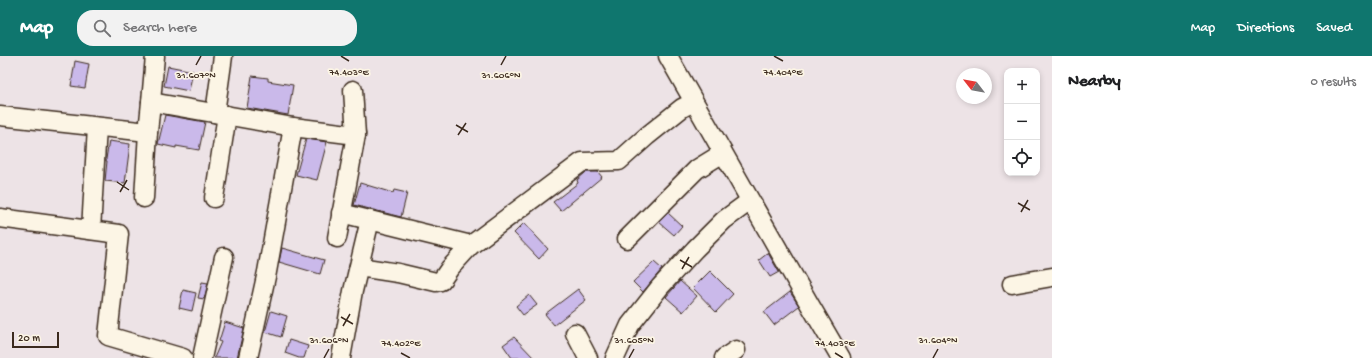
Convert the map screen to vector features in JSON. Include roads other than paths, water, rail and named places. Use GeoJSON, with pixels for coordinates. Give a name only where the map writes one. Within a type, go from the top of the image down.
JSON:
{"type":"FeatureCollection","features":[{"type":"Feature","properties":{"kind":"street"},"geometry":{"type":"LineString","coordinates":[[144,198],[148,132],[156,56]]}},
{"type":"Feature","properties":{"kind":"street"},"geometry":{"type":"LineString","coordinates":[[214,198],[221,114],[222,56]]}},
{"type":"Feature","properties":{"kind":"street"},"geometry":{"type":"LineString","coordinates":[[668,56],[841,358]]}},
{"type":"Feature","properties":{"kind":"street"},"geometry":{"type":"LineString","coordinates":[[337,238],[356,135],[353,90]]}},
{"type":"Feature","properties":{"kind":"street"},"geometry":{"type":"LineString","coordinates":[[151,102],[294,127],[356,135]]}},
{"type":"Feature","properties":{"kind":"street"},"geometry":{"type":"LineString","coordinates":[[359,267],[398,273],[436,282],[441,281],[450,268],[471,246],[582,162],[619,161],[682,108],[694,102]]}},
{"type":"Feature","properties":{"kind":"street"},"geometry":{"type":"LineString","coordinates":[[0,116],[148,132]]}},
{"type":"Feature","properties":{"kind":"street"},"geometry":{"type":"LineString","coordinates":[[91,230],[97,127]]}},
{"type":"Feature","properties":{"kind":"street"},"geometry":{"type":"LineString","coordinates":[[248,358],[267,272],[294,127]]}},
{"type":"Feature","properties":{"kind":"street"},"geometry":{"type":"LineString","coordinates":[[627,239],[697,170],[723,153]]}},
{"type":"Feature","properties":{"kind":"street"},"geometry":{"type":"LineString","coordinates":[[615,358],[630,325],[660,287],[724,220],[750,201]]}},
{"type":"Feature","properties":{"kind":"street"},"geometry":{"type":"LineString","coordinates":[[341,213],[471,246]]}},
{"type":"Feature","properties":{"kind":"street"},"geometry":{"type":"LineString","coordinates":[[0,218],[119,234],[108,336],[159,355],[183,358]]}},
{"type":"Feature","properties":{"kind":"street"},"geometry":{"type":"LineString","coordinates":[[341,358],[370,220]]}},
{"type":"Feature","properties":{"kind":"street"},"geometry":{"type":"LineString","coordinates":[[202,358],[224,257]]}},
{"type":"Feature","properties":{"kind":"street"},"geometry":{"type":"LineString","coordinates":[[1012,284],[1052,277]]}},
{"type":"Feature","properties":{"kind":"street"},"geometry":{"type":"LineString","coordinates":[[575,333],[588,358]]}}]}
